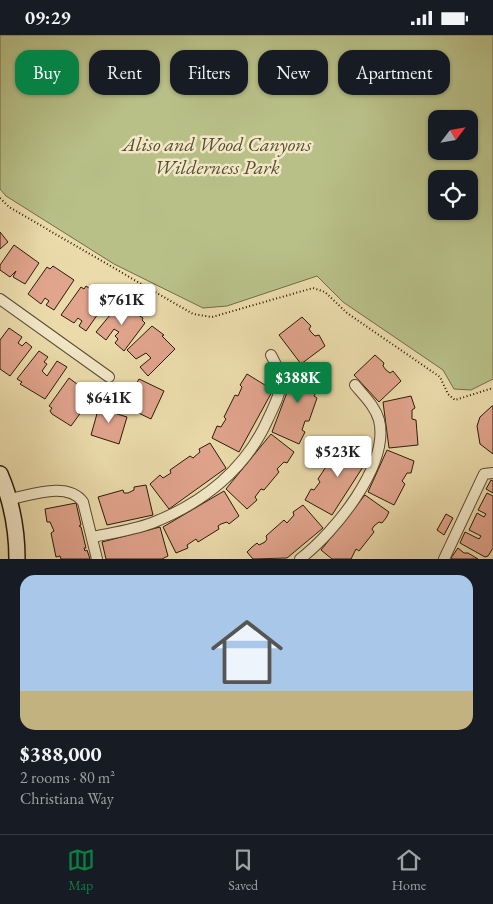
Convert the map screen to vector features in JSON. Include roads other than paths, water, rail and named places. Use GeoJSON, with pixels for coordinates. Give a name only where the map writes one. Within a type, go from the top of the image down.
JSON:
{"type":"FeatureCollection","features":[{"type":"Feature","properties":{"kind":"street"},"geometry":{"type":"LineString","coordinates":[[0,299],[109,377]]}},
{"type":"Feature","properties":{"kind":"street"},"geometry":{"type":"LineString","coordinates":[[92,537],[150,523],[177,512],[207,495],[242,462],[256,443],[279,395],[282,373],[271,355]]}},
{"type":"Feature","properties":{"kind":"street"},"geometry":{"type":"LineString","coordinates":[[300,559],[314,548],[348,507],[361,487],[378,452],[381,441],[376,413],[355,385]]}},
{"type":"Feature","properties":{"kind":"street"},"geometry":{"type":"LineString","coordinates":[[444,559],[484,474],[493,473]]}},
{"type":"Feature","properties":{"kind":"street"},"geometry":{"type":"LineString","coordinates":[[0,474],[10,499],[17,538],[16,559]]}},
{"type":"Feature","properties":{"kind":"street"},"geometry":{"type":"LineString","coordinates":[[10,499],[42,493],[68,491],[78,495],[83,502],[98,559]]}},
{"type":"Feature","properties":{"kind":"park label","name":"Aliso and Wood Canyons Wilderness Park"},"geometry":{"type":"Point","coordinates":[217,156]}}]}
